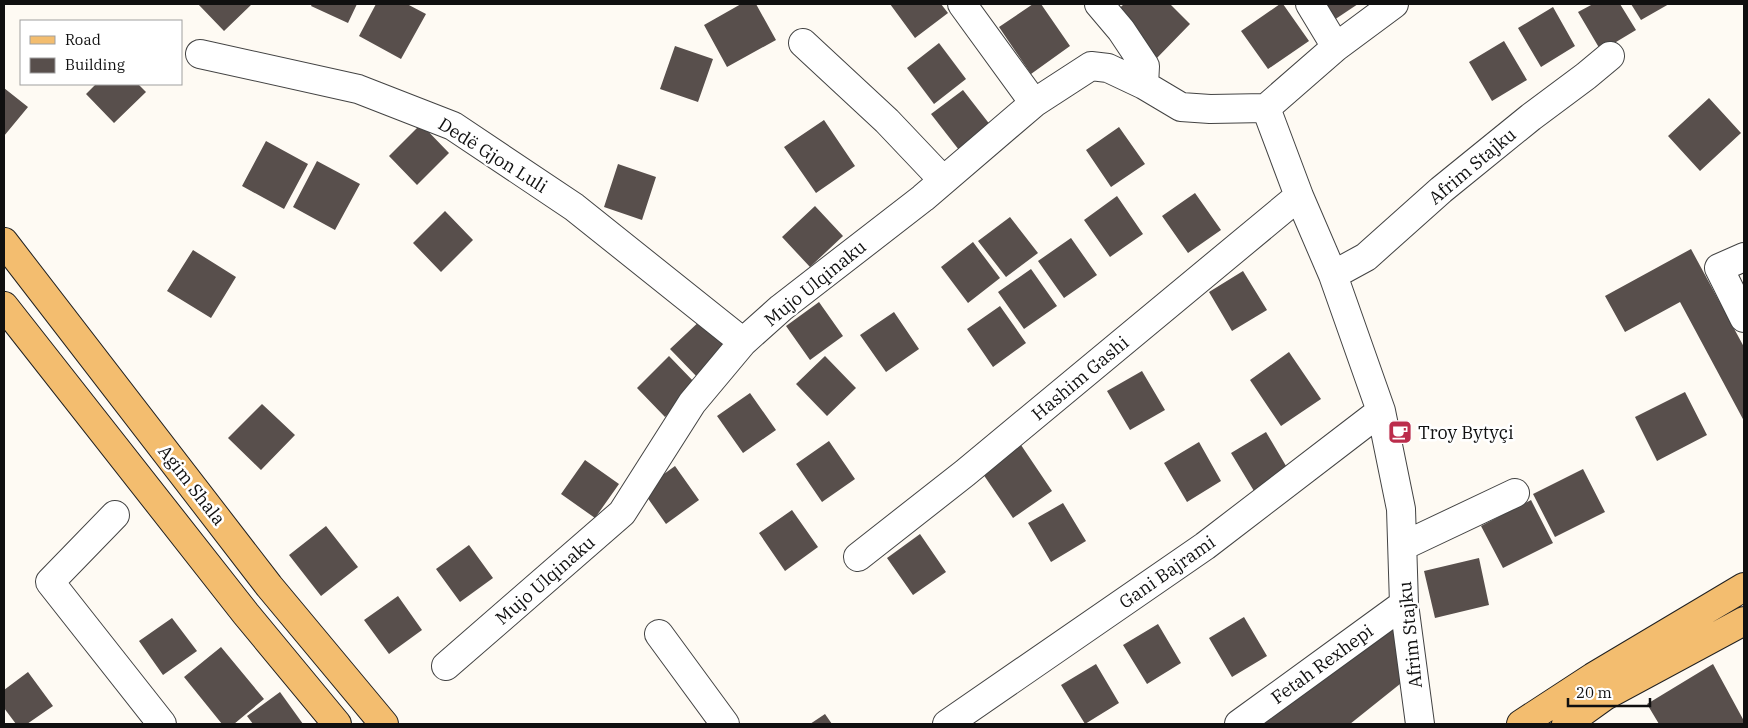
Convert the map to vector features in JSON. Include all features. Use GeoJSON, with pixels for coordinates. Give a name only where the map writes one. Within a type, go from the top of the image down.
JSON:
{"type":"FeatureCollection","features":[{"type":"Feature","properties":{"kind":"main road","name":"Agim Shala"},"geometry":{"type":"LineString","coordinates":[[4,242],[263,578],[384,724]]}},
{"type":"Feature","properties":{"kind":"main road","name":"Agim Shala"},"geometry":{"type":"LineString","coordinates":[[4,306],[240,606],[338,724]]}},
{"type":"Feature","properties":{"kind":"main road"},"geometry":{"type":"LineString","coordinates":[[1521,724],[1593,677],[1744,588]]}},
{"type":"Feature","properties":{"kind":"main road"},"geometry":{"type":"LineString","coordinates":[[1566,724],[1605,696],[1744,621]]}},
{"type":"Feature","properties":{"kind":"street"},"geometry":{"type":"LineString","coordinates":[[962,4],[1034,103]]}},
{"type":"Feature","properties":{"kind":"street"},"geometry":{"type":"LineString","coordinates":[[1099,4],[1121,30],[1145,66],[1144,85]]}},
{"type":"Feature","properties":{"kind":"street"},"geometry":{"type":"LineString","coordinates":[[1310,4],[1336,47]]}},
{"type":"Feature","properties":{"kind":"street"},"geometry":{"type":"LineString","coordinates":[[1266,108],[1336,47],[1394,4]]}},
{"type":"Feature","properties":{"kind":"street"},"geometry":{"type":"LineString","coordinates":[[803,44],[887,122],[943,180]]}},
{"type":"Feature","properties":{"kind":"street","name":"Dedë Gjon Luli"},"geometry":{"type":"LineString","coordinates":[[200,54],[358,89],[452,126],[574,206],[743,342]]}},
{"type":"Feature","properties":{"kind":"street","name":"Afrim Stajku"},"geometry":{"type":"LineString","coordinates":[[1333,275],[1366,257],[1441,190],[1610,56]]}},
{"type":"Feature","properties":{"kind":"street","name":"Mujo Ulqinaku"},"geometry":{"type":"LineString","coordinates":[[446,666],[622,513],[692,403],[743,342],[781,308],[943,180],[1034,103],[1091,66],[1108,68],[1144,85],[1181,107],[1210,109],[1266,108]]}},
{"type":"Feature","properties":{"kind":"street","name":"Afrim Stajku"},"geometry":{"type":"LineString","coordinates":[[1266,108],[1299,196],[1333,275],[1381,411],[1401,509],[1404,604],[1420,724]]}},
{"type":"Feature","properties":{"kind":"street","name":"Hashim Gashi"},"geometry":{"type":"LineString","coordinates":[[858,557],[965,473],[1299,196]]}},
{"type":"Feature","properties":{"kind":"street"},"geometry":{"type":"LineString","coordinates":[[1744,257],[1719,268],[1744,318]]}},
{"type":"Feature","properties":{"kind":"street","name":"Gani Bajrami"},"geometry":{"type":"LineString","coordinates":[[948,724],[1205,546],[1381,411]]}},
{"type":"Feature","properties":{"kind":"street"},"geometry":{"type":"LineString","coordinates":[[1402,546],[1514,493]]}},
{"type":"Feature","properties":{"kind":"street"},"geometry":{"type":"LineString","coordinates":[[115,515],[50,582],[162,724]]}},
{"type":"Feature","properties":{"kind":"street","name":"Fetah Rexhepi"},"geometry":{"type":"LineString","coordinates":[[1239,724],[1404,604]]}},
{"type":"Feature","properties":{"kind":"street"},"geometry":{"type":"LineString","coordinates":[[659,634],[725,724]]}},
{"type":"Feature","properties":{"kind":"building"},"geometry":{"type":"Polygon","coordinates":[[[198,4],[252,4],[224,31],[198,4]]]}},
{"type":"Feature","properties":{"kind":"building"},"geometry":{"type":"Polygon","coordinates":[[[312,4],[357,4],[348,23],[311,6],[312,4]]]}},
{"type":"Feature","properties":{"kind":"building"},"geometry":{"type":"Polygon","coordinates":[[[376,4],[407,4],[426,14],[401,59],[359,36],[376,4]]]}},
{"type":"Feature","properties":{"kind":"building"},"geometry":{"type":"Polygon","coordinates":[[[741,4],[756,4],[776,40],[727,67],[704,25],[741,4]]]}},
{"type":"Feature","properties":{"kind":"building"},"geometry":{"type":"Polygon","coordinates":[[[890,4],[941,4],[948,13],[915,38],[890,4]]]}},
{"type":"Feature","properties":{"kind":"building"},"geometry":{"type":"Polygon","coordinates":[[[1033,4],[1041,4],[1070,46],[1031,74],[999,27],[1033,4]]]}},
{"type":"Feature","properties":{"kind":"building"},"geometry":{"type":"Polygon","coordinates":[[[1124,4],[1170,4],[1190,24],[1155,60],[1111,16],[1124,4]]]}},
{"type":"Feature","properties":{"kind":"building"},"geometry":{"type":"Polygon","coordinates":[[[1280,4],[1283,4],[1309,41],[1268,69],[1241,31],[1280,4]]]}},
{"type":"Feature","properties":{"kind":"building"},"geometry":{"type":"Polygon","coordinates":[[[1323,4],[1358,4],[1334,20],[1323,4]]]}},
{"type":"Feature","properties":{"kind":"building"},"geometry":{"type":"Polygon","coordinates":[[[1593,4],[1620,4],[1636,30],[1601,51],[1578,12],[1593,4]]]}},
{"type":"Feature","properties":{"kind":"building"},"geometry":{"type":"Polygon","coordinates":[[[1631,4],[1669,4],[1641,20],[1631,4]]]}},
{"type":"Feature","properties":{"kind":"building"},"geometry":{"type":"Polygon","coordinates":[[[1553,7],[1575,46],[1541,67],[1518,28],[1553,7]]]}},
{"type":"Feature","properties":{"kind":"building"},"geometry":{"type":"Polygon","coordinates":[[[1504,41],[1527,80],[1492,101],[1469,62],[1504,41]]]}},
{"type":"Feature","properties":{"kind":"building"},"geometry":{"type":"Polygon","coordinates":[[[939,43],[966,79],[934,104],[907,68],[939,43]]]}},
{"type":"Feature","properties":{"kind":"building"},"geometry":{"type":"Polygon","coordinates":[[[675,46],[713,59],[698,102],[660,89],[675,46]]]}},
{"type":"Feature","properties":{"kind":"building"},"geometry":{"type":"Polygon","coordinates":[[[95,85],[139,85],[146,92],[114,123],[86,94],[95,85]]]}},
{"type":"Feature","properties":{"kind":"building"},"geometry":{"type":"Polygon","coordinates":[[[4,88],[28,107],[4,136],[4,88]]]}},
{"type":"Feature","properties":{"kind":"building"},"geometry":{"type":"Polygon","coordinates":[[[963,90],[991,126],[959,150],[931,114],[963,90]]]}},
{"type":"Feature","properties":{"kind":"building"},"geometry":{"type":"Polygon","coordinates":[[[1709,98],[1741,133],[1700,171],[1668,136],[1709,98]]]}},
{"type":"Feature","properties":{"kind":"building"},"geometry":{"type":"Polygon","coordinates":[[[824,120],[855,166],[816,193],[784,147],[824,120]]]}},
{"type":"Feature","properties":{"kind":"building"},"geometry":{"type":"Polygon","coordinates":[[[421,124],[449,153],[417,185],[389,156],[421,124]]]}},
{"type":"Feature","properties":{"kind":"building"},"geometry":{"type":"Polygon","coordinates":[[[1119,127],[1145,164],[1111,187],[1086,150],[1119,127]]]}},
{"type":"Feature","properties":{"kind":"building"},"geometry":{"type":"Polygon","coordinates":[[[266,141],[308,164],[284,209],[242,186],[266,141]]]}},
{"type":"Feature","properties":{"kind":"building"},"geometry":{"type":"Polygon","coordinates":[[[317,161],[360,184],[335,230],[293,207],[317,161]]]}},
{"type":"Feature","properties":{"kind":"building"},"geometry":{"type":"Polygon","coordinates":[[[618,164],[656,177],[642,220],[604,207],[618,164]]]}},
{"type":"Feature","properties":{"kind":"building"},"geometry":{"type":"Polygon","coordinates":[[[1195,193],[1221,230],[1188,253],[1162,216],[1195,193]]]}},
{"type":"Feature","properties":{"kind":"building"},"geometry":{"type":"Polygon","coordinates":[[[1117,196],[1143,234],[1110,257],[1084,220],[1117,196]]]}},
{"type":"Feature","properties":{"kind":"building"},"geometry":{"type":"Polygon","coordinates":[[[815,206],[843,236],[810,267],[782,237],[815,206]]]}},
{"type":"Feature","properties":{"kind":"building"},"geometry":{"type":"Polygon","coordinates":[[[445,211],[473,240],[441,272],[413,243],[445,211]]]}},
{"type":"Feature","properties":{"kind":"building"},"geometry":{"type":"Polygon","coordinates":[[[1010,217],[1038,253],[1006,277],[978,241],[1010,217]]]}},
{"type":"Feature","properties":{"kind":"building"},"geometry":{"type":"Polygon","coordinates":[[[1071,238],[1097,275],[1064,298],[1038,261],[1071,238]]]}},
{"type":"Feature","properties":{"kind":"building"},"geometry":{"type":"Polygon","coordinates":[[[973,242],[1000,278],[968,303],[941,267],[973,242]]]}},
{"type":"Feature","properties":{"kind":"building"},"geometry":{"type":"Polygon","coordinates":[[[1691,249],[1744,347],[1744,421],[1680,302],[1625,332],[1605,296],[1691,249]]]}},
{"type":"Feature","properties":{"kind":"building"},"geometry":{"type":"Polygon","coordinates":[[[193,250],[236,277],[211,318],[167,291],[193,250]]]}},
{"type":"Feature","properties":{"kind":"building"},"geometry":{"type":"Polygon","coordinates":[[[1031,269],[1057,306],[1024,329],[998,292],[1031,269]]]}},
{"type":"Feature","properties":{"kind":"building"},"geometry":{"type":"Polygon","coordinates":[[[1243,271],[1267,310],[1232,331],[1209,292],[1243,271]]]}},
{"type":"Feature","properties":{"kind":"building"},"geometry":{"type":"Polygon","coordinates":[[[819,302],[843,336],[810,360],[786,326],[819,302]]]}},
{"type":"Feature","properties":{"kind":"building"},"geometry":{"type":"Polygon","coordinates":[[[1000,306],[1026,343],[993,367],[967,329],[1000,306]]]}},
{"type":"Feature","properties":{"kind":"building"},"geometry":{"type":"Polygon","coordinates":[[[894,312],[919,349],[886,372],[860,335],[894,312]]]}},
{"type":"Feature","properties":{"kind":"building"},"geometry":{"type":"Polygon","coordinates":[[[703,318],[731,347],[699,379],[670,349],[703,318]]]}},
{"type":"Feature","properties":{"kind":"building"},"geometry":{"type":"Polygon","coordinates":[[[1289,352],[1321,399],[1281,426],[1250,380],[1289,352]]]}},
{"type":"Feature","properties":{"kind":"building"},"geometry":{"type":"Polygon","coordinates":[[[669,356],[697,385],[665,417],[637,388],[669,356]]]}},
{"type":"Feature","properties":{"kind":"building"},"geometry":{"type":"Polygon","coordinates":[[[825,356],[856,388],[827,416],[796,384],[825,356]]]}},
{"type":"Feature","properties":{"kind":"building"},"geometry":{"type":"Polygon","coordinates":[[[1142,371],[1165,410],[1130,430],[1107,391],[1142,371]]]}},
{"type":"Feature","properties":{"kind":"building"},"geometry":{"type":"Polygon","coordinates":[[[1685,392],[1707,435],[1657,461],[1635,417],[1685,392]]]}},
{"type":"Feature","properties":{"kind":"building"},"geometry":{"type":"Polygon","coordinates":[[[750,393],[776,430],[743,453],[717,416],[750,393]]]}},
{"type":"Feature","properties":{"kind":"building"},"geometry":{"type":"Polygon","coordinates":[[[262,404],[295,435],[261,470],[228,438],[262,404]]]}},
{"type":"Feature","properties":{"kind":"building"},"geometry":{"type":"Polygon","coordinates":[[[1266,432],[1289,471],[1254,491],[1231,453],[1266,432]]]}},
{"type":"Feature","properties":{"kind":"building"},"geometry":{"type":"Polygon","coordinates":[[[829,441],[855,479],[822,502],[796,464],[829,441]]]}},
{"type":"Feature","properties":{"kind":"building"},"geometry":{"type":"Polygon","coordinates":[[[1199,442],[1221,481],[1187,502],[1164,463],[1199,442]]]}},
{"type":"Feature","properties":{"kind":"building"},"geometry":{"type":"Polygon","coordinates":[[[1021,445],[1052,491],[1013,518],[981,471],[1021,445]]]}},
{"type":"Feature","properties":{"kind":"building"},"geometry":{"type":"Polygon","coordinates":[[[585,460],[619,484],[595,518],[561,494],[585,460]]]}},
{"type":"Feature","properties":{"kind":"building"},"geometry":{"type":"Polygon","coordinates":[[[675,466],[699,500],[666,524],[642,490],[675,466]]]}},
{"type":"Feature","properties":{"kind":"building"},"geometry":{"type":"Polygon","coordinates":[[[1583,469],[1605,512],[1555,537],[1533,494],[1583,469]]]}},
{"type":"Feature","properties":{"kind":"building"},"geometry":{"type":"Polygon","coordinates":[[[1531,500],[1553,543],[1503,568],[1481,526],[1531,500]]]}},
{"type":"Feature","properties":{"kind":"building"},"geometry":{"type":"Polygon","coordinates":[[[1063,503],[1086,541],[1051,562],[1028,523],[1063,503]]]}},
{"type":"Feature","properties":{"kind":"building"},"geometry":{"type":"Polygon","coordinates":[[[792,510],[818,547],[785,571],[759,533],[792,510]]]}},
{"type":"Feature","properties":{"kind":"building"},"geometry":{"type":"Polygon","coordinates":[[[326,526],[358,567],[321,596],[289,555],[326,526]]]}},
{"type":"Feature","properties":{"kind":"building"},"geometry":{"type":"Polygon","coordinates":[[[920,534],[946,572],[913,595],[887,558],[920,534]]]}},
{"type":"Feature","properties":{"kind":"building"},"geometry":{"type":"Polygon","coordinates":[[[469,545],[493,578],[460,602],[436,569],[469,545]]]}},
{"type":"Feature","properties":{"kind":"building"},"geometry":{"type":"Polygon","coordinates":[[[1479,558],[1489,605],[1435,618],[1424,571],[1479,558]]]}},
{"type":"Feature","properties":{"kind":"building"},"geometry":{"type":"Polygon","coordinates":[[[398,596],[422,630],[389,654],[364,620],[398,596]]]}},
{"type":"Feature","properties":{"kind":"building"},"geometry":{"type":"Polygon","coordinates":[[[1244,617],[1267,656],[1232,677],[1209,638],[1244,617]]]}},
{"type":"Feature","properties":{"kind":"building"},"geometry":{"type":"Polygon","coordinates":[[[172,618],[197,651],[163,675],[139,641],[172,618]]]}},
{"type":"Feature","properties":{"kind":"building"},"geometry":{"type":"Polygon","coordinates":[[[1158,624],[1181,663],[1147,684],[1123,645],[1158,624]]]}},
{"type":"Feature","properties":{"kind":"building"},"geometry":{"type":"Polygon","coordinates":[[[1394,629],[1405,680],[1350,724],[1252,724],[1298,690],[1394,629]]]}},
{"type":"Feature","properties":{"kind":"building"},"geometry":{"type":"Polygon","coordinates":[[[221,647],[264,699],[234,724],[222,724],[184,677],[221,647]]]}},
{"type":"Feature","properties":{"kind":"building"},"geometry":{"type":"Polygon","coordinates":[[[1096,664],[1119,703],[1085,724],[1061,685],[1096,664]]]}},
{"type":"Feature","properties":{"kind":"building"},"geometry":{"type":"Polygon","coordinates":[[[1713,664],[1744,724],[1659,724],[1647,704],[1713,664]]]}},
{"type":"Feature","properties":{"kind":"building"},"geometry":{"type":"Polygon","coordinates":[[[28,672],[53,706],[27,724],[16,724],[4,708],[4,690],[28,672]]]}},
{"type":"Feature","properties":{"kind":"building"},"geometry":{"type":"Polygon","coordinates":[[[280,692],[303,724],[253,724],[247,716],[280,692]]]}},
{"type":"Feature","properties":{"kind":"building"},"geometry":{"type":"Polygon","coordinates":[[[825,714],[832,724],[810,724],[825,714]]]}},
{"type":"Feature","properties":{"kind":"place","name":"Troy Bytyçi"},"geometry":{"type":"Point","coordinates":[1400,432]}}]}
